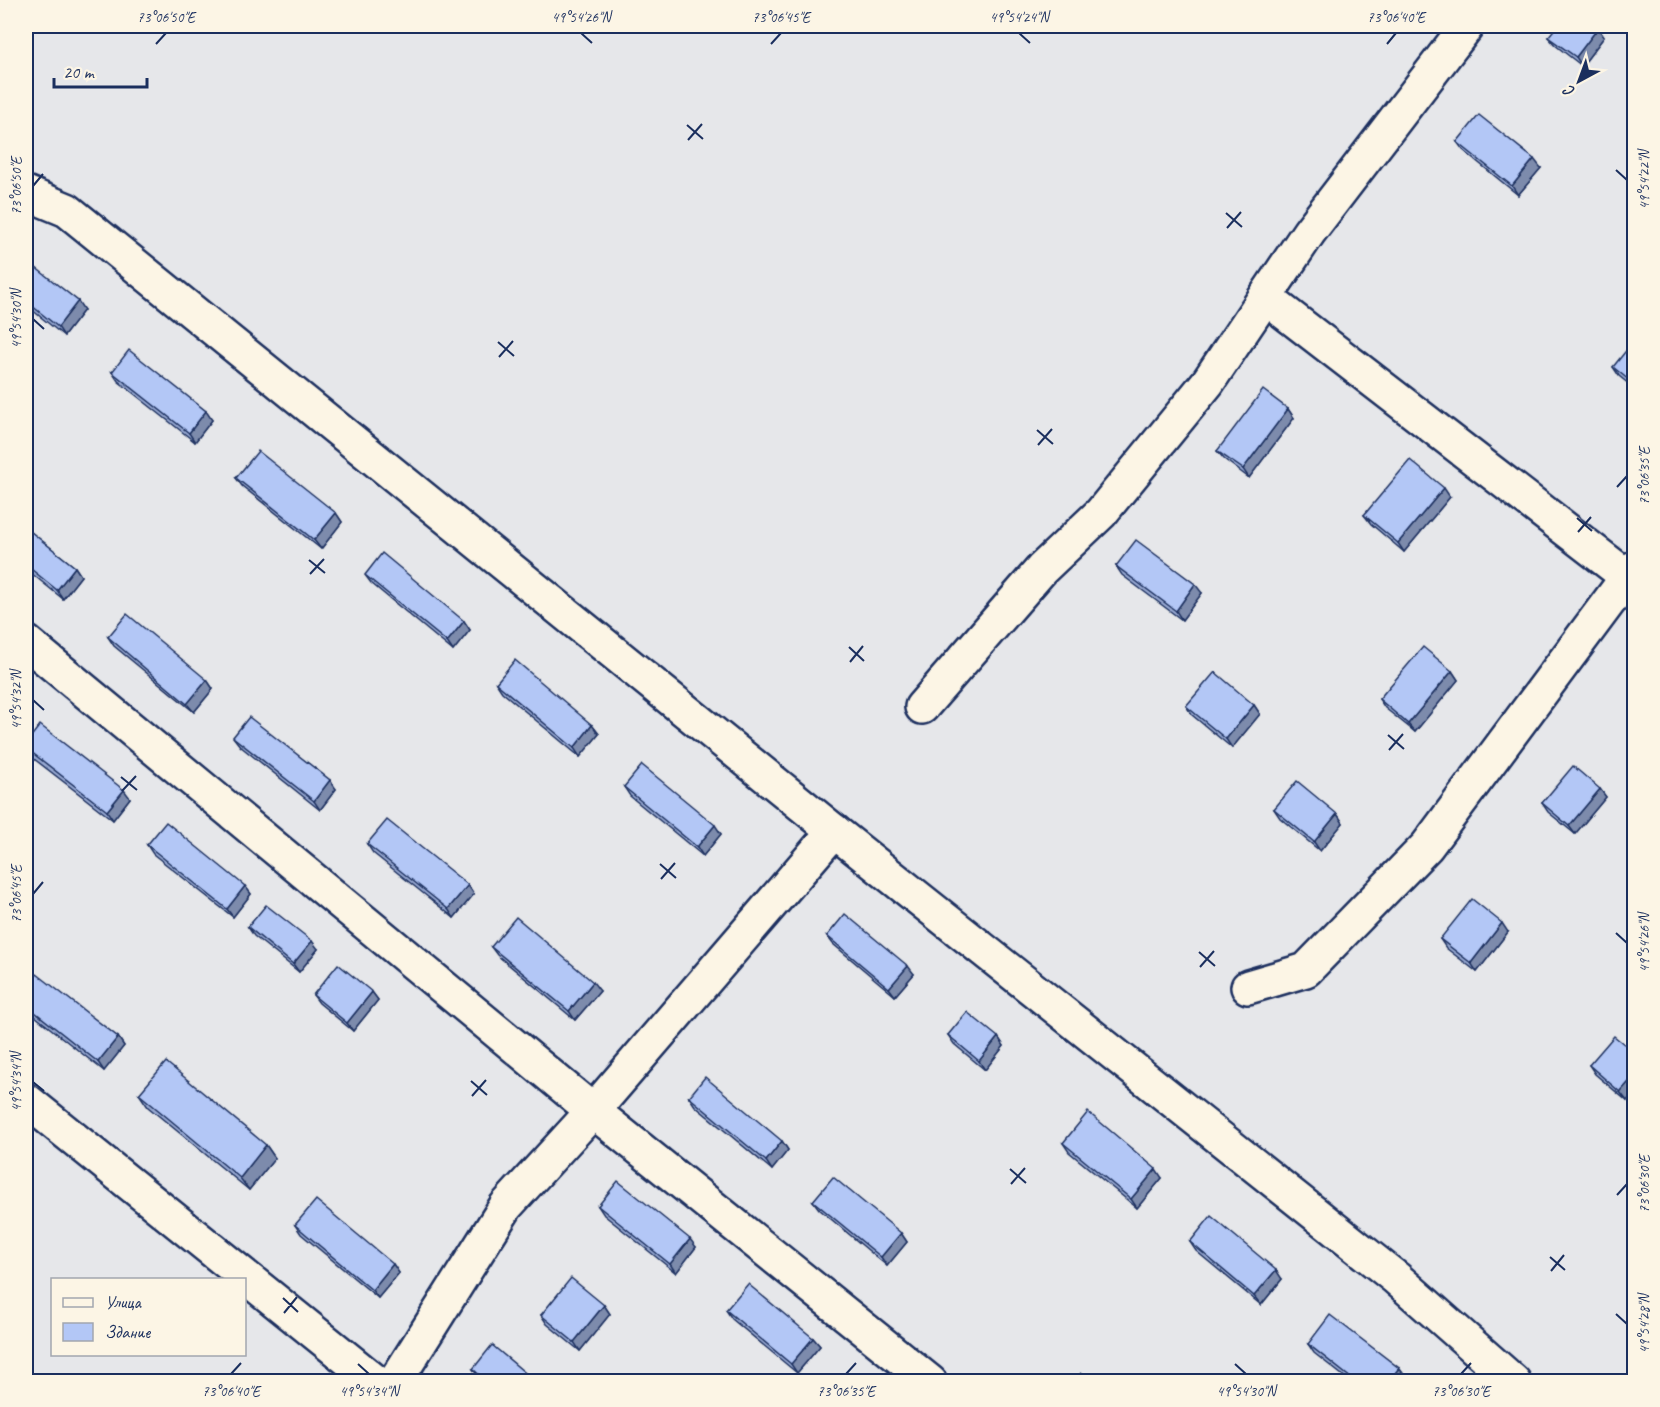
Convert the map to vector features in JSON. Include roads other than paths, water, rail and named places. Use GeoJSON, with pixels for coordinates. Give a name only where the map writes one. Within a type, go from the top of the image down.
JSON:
{"type":"FeatureCollection","features":[{"type":"Feature","properties":{"kind":"street"},"geometry":{"type":"LineString","coordinates":[[922,707],[1042,569],[1101,513],[1208,382],[1309,232],[1467,26]]}},
{"type":"Feature","properties":{"kind":"street"},"geometry":{"type":"LineString","coordinates":[[26,193],[67,210],[834,831],[1396,1278],[1515,1382]]}},
{"type":"Feature","properties":{"kind":"street"},"geometry":{"type":"LineString","coordinates":[[1248,987],[1306,970],[1427,846],[1632,575],[1266,298]]}},
{"type":"Feature","properties":{"kind":"street"},"geometry":{"type":"LineString","coordinates":[[26,642],[593,1111],[930,1382]]}},
{"type":"Feature","properties":{"kind":"street"},"geometry":{"type":"LineString","coordinates":[[395,1382],[506,1206],[593,1111],[834,831]]}},
{"type":"Feature","properties":{"kind":"street"},"geometry":{"type":"LineString","coordinates":[[26,1100],[376,1382]]}}]}
